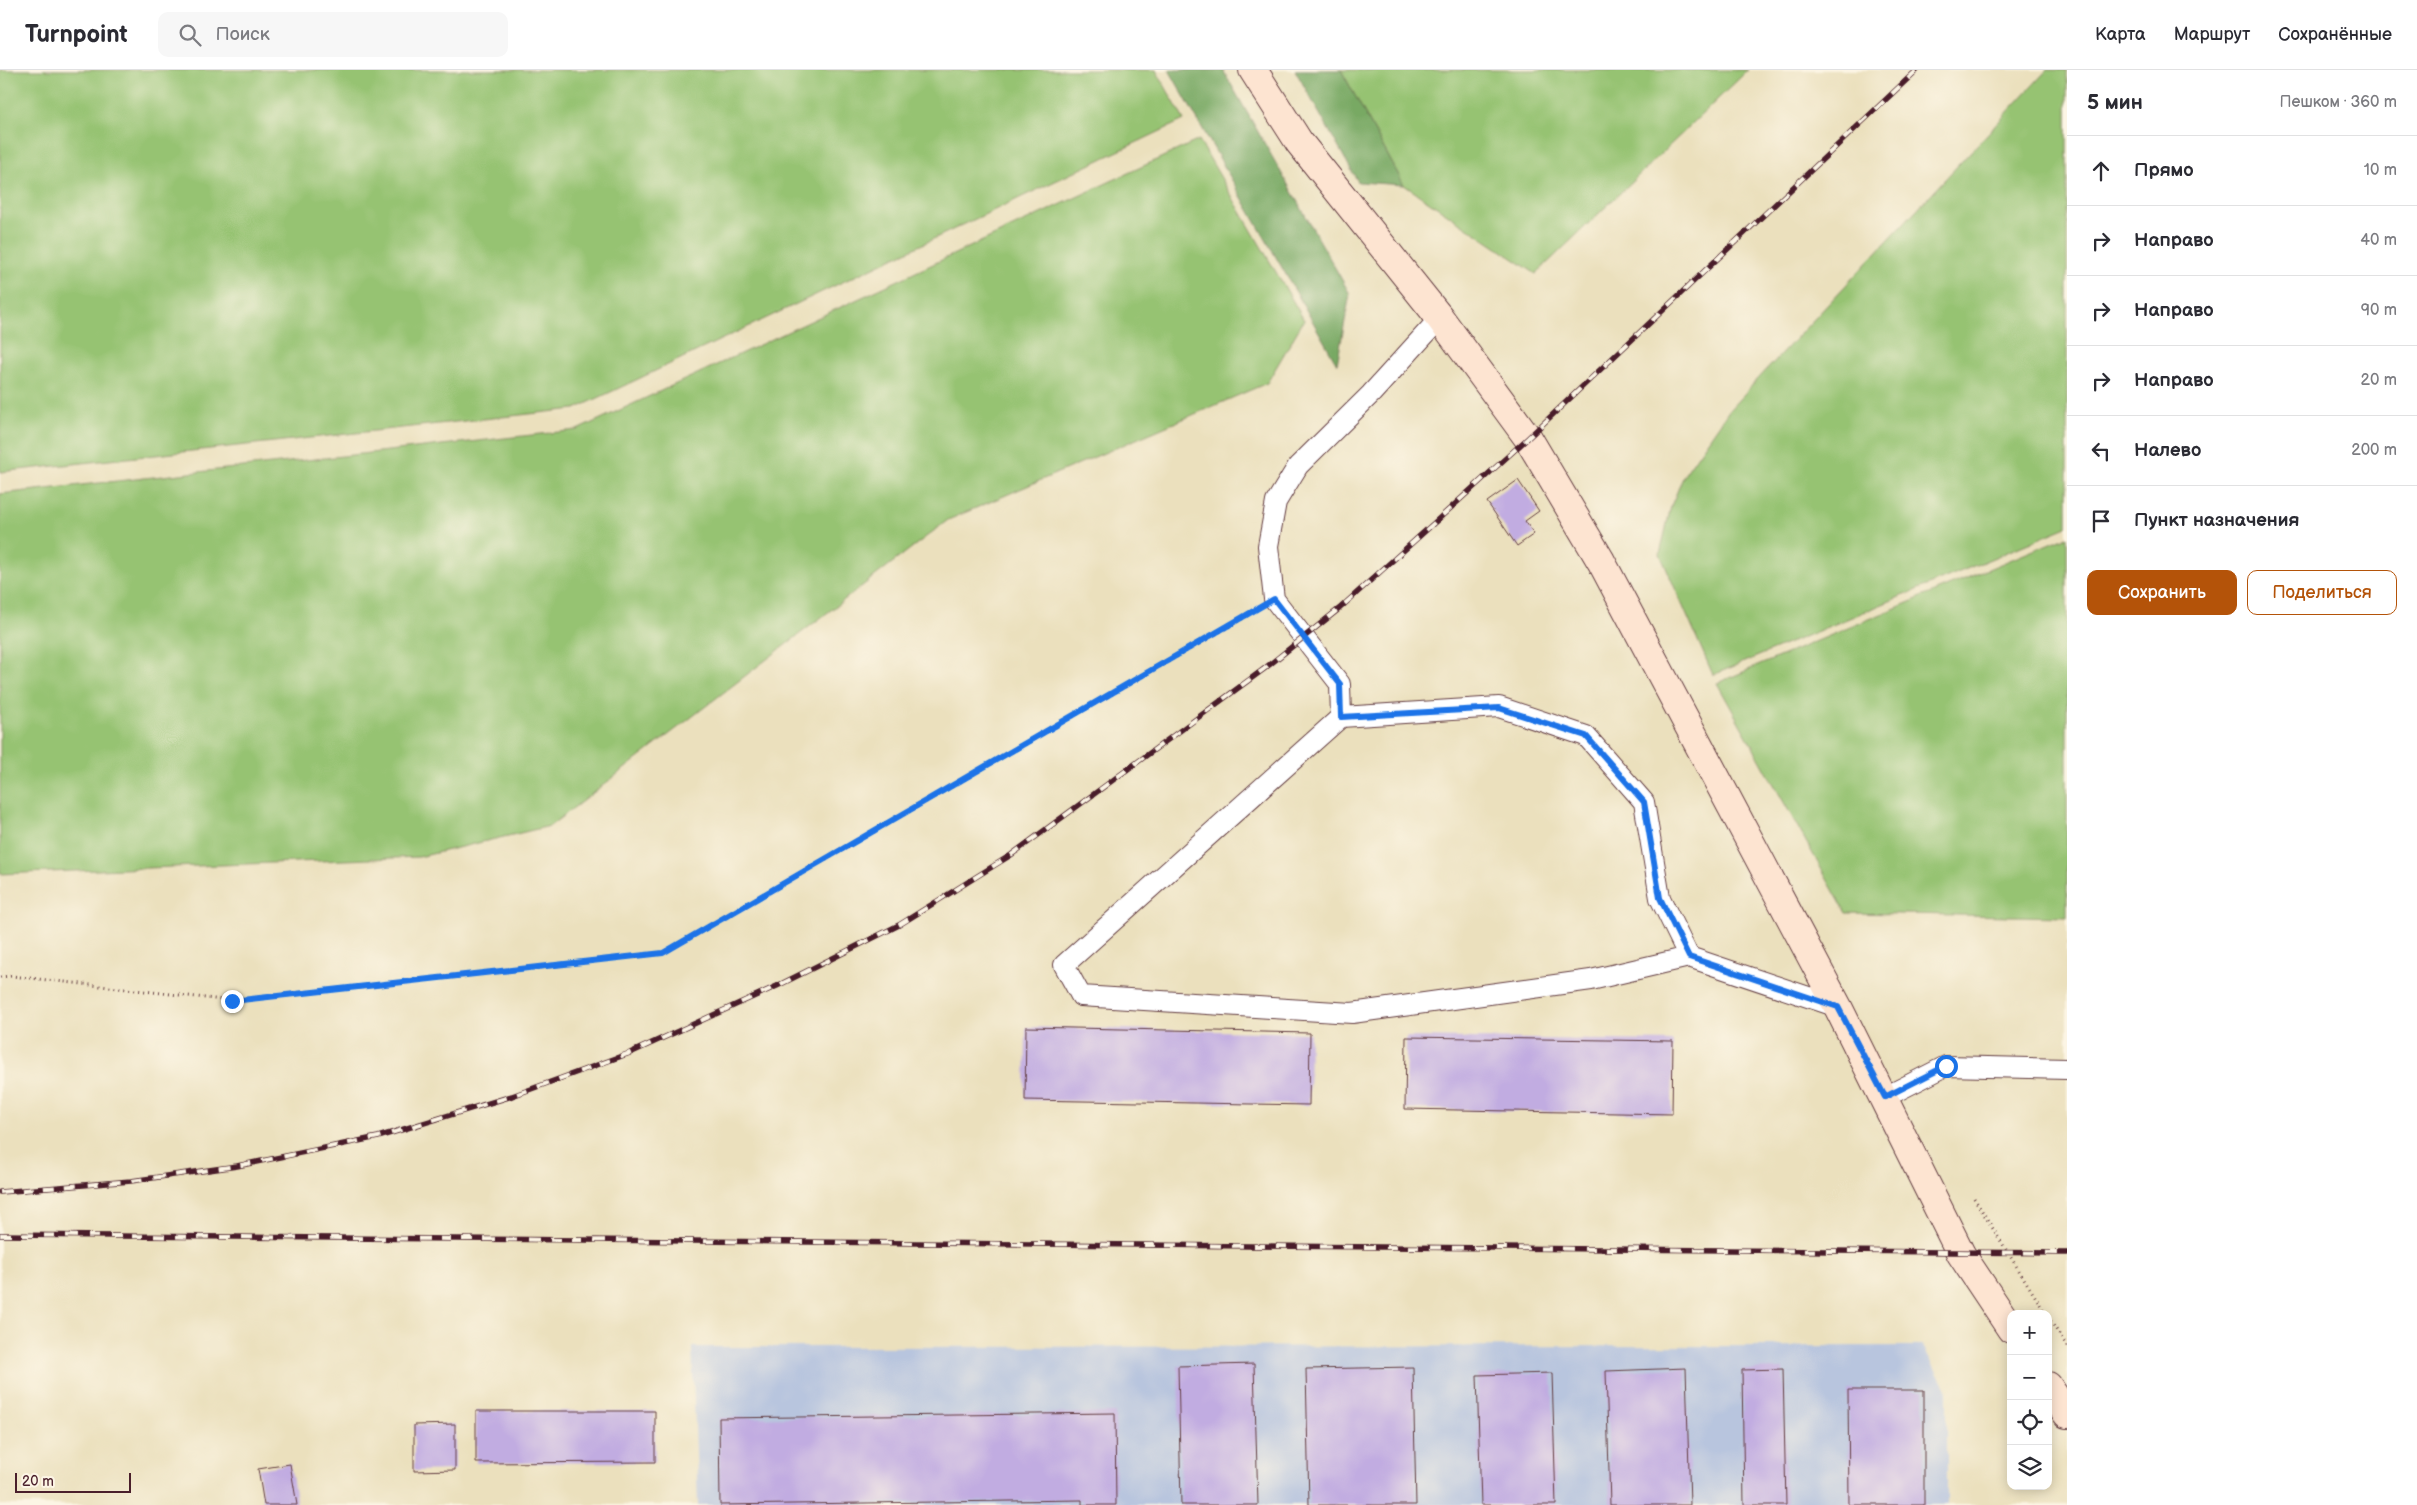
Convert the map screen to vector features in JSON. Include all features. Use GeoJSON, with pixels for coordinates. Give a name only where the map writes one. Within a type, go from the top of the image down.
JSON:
{"type":"FeatureCollection","features":[{"type":"Feature","properties":{"kind":"main road"},"geometry":{"type":"LineString","coordinates":[[1253,70],[1299,142],[1440,318],[1528,438],[1601,561],[1885,1097],[1962,1254],[2007,1323]]}},
{"type":"Feature","properties":{"kind":"main road"},"geometry":{"type":"LineString","coordinates":[[2052,1392],[2067,1414]]}},
{"type":"Feature","properties":{"kind":"lane"},"geometry":{"type":"LineString","coordinates":[[1341,717],[1340,684],[1274,599],[1268,546],[1276,502],[1298,466],[1371,394],[1440,318]]}},
{"type":"Feature","properties":{"kind":"lane"},"geometry":{"type":"LineString","coordinates":[[1689,957],[1660,898],[1644,802],[1586,736],[1499,708],[1341,717],[1064,965],[1081,996],[1352,1013],[1592,980],[1689,957],[1838,1007]]}},
{"type":"Feature","properties":{"kind":"lane"},"geometry":{"type":"LineString","coordinates":[[1885,1097],[1946,1066],[2067,1069]]}},
{"type":"Feature","properties":{"kind":"path"},"geometry":{"type":"LineString","coordinates":[[0,977],[12,976],[232,1001],[663,953],[1274,599]]}},
{"type":"Feature","properties":{"kind":"path"},"geometry":{"type":"LineString","coordinates":[[2052,1323],[2067,1347]]}},
{"type":"Feature","properties":{"kind":"shaded area"},"geometry":{"type":"Polygon","coordinates":[[[1923,1346],[1947,1391],[1947,1505],[698,1505],[692,1347],[1923,1346]]]}},
{"type":"Feature","properties":{"kind":"green space"},"geometry":{"type":"Polygon","coordinates":[[[0,70],[1156,70],[1184,120],[575,409],[0,472],[0,70]]]}},
{"type":"Feature","properties":{"kind":"green space"},"geometry":{"type":"Polygon","coordinates":[[[1169,70],[1223,70],[1350,294],[1337,364],[1169,70]]]}},
{"type":"Feature","properties":{"kind":"green space"},"geometry":{"type":"Polygon","coordinates":[[[1295,70],[1341,70],[1404,185],[1358,182],[1295,70]]]}},
{"type":"Feature","properties":{"kind":"green space"},"geometry":{"type":"Polygon","coordinates":[[[1341,70],[1748,70],[1536,274],[1404,185],[1341,70]]]}},
{"type":"Feature","properties":{"kind":"green space"},"geometry":{"type":"Polygon","coordinates":[[[2047,70],[2067,70],[2067,527],[1713,675],[1660,554],[1671,506],[1684,475],[1730,409],[2047,70]]]}},
{"type":"Feature","properties":{"kind":"green space"},"geometry":{"type":"Polygon","coordinates":[[[1199,140],[1304,320],[1267,383],[948,520],[550,826],[419,857],[0,874],[0,494],[577,430],[1199,140]]]}},
{"type":"Feature","properties":{"kind":"green space"},"geometry":{"type":"Polygon","coordinates":[[[2067,536],[2067,917],[1846,913],[1717,683],[2067,536]]]}},
{"type":"Feature","properties":{"kind":"building"},"geometry":{"type":"Polygon","coordinates":[[[1518,480],[1539,511],[1525,521],[1534,534],[1517,546],[1487,502],[1518,480]]]}},
{"type":"Feature","properties":{"kind":"building"},"geometry":{"type":"Polygon","coordinates":[[[1026,1027],[1310,1033],[1309,1105],[1025,1100],[1026,1027]]]}},
{"type":"Feature","properties":{"kind":"building"},"geometry":{"type":"Polygon","coordinates":[[[1406,1037],[1673,1041],[1672,1114],[1405,1109],[1406,1037]]]}},
{"type":"Feature","properties":{"kind":"building"},"geometry":{"type":"Polygon","coordinates":[[[1254,1364],[1258,1505],[1181,1505],[1178,1366],[1254,1364]]]}},
{"type":"Feature","properties":{"kind":"building"},"geometry":{"type":"Polygon","coordinates":[[[1413,1367],[1416,1505],[1309,1505],[1306,1369],[1413,1367]]]}},
{"type":"Feature","properties":{"kind":"building"},"geometry":{"type":"Polygon","coordinates":[[[1686,1368],[1690,1505],[1610,1505],[1606,1371],[1686,1368]]]}},
{"type":"Feature","properties":{"kind":"building"},"geometry":{"type":"Polygon","coordinates":[[[1783,1369],[1786,1505],[1744,1505],[1742,1370],[1783,1369]]]}},
{"type":"Feature","properties":{"kind":"building"},"geometry":{"type":"Polygon","coordinates":[[[1552,1373],[1556,1505],[1481,1505],[1477,1375],[1552,1373]]]}},
{"type":"Feature","properties":{"kind":"building"},"geometry":{"type":"Polygon","coordinates":[[[1848,1390],[1924,1390],[1924,1505],[1849,1505],[1848,1390]]]}},
{"type":"Feature","properties":{"kind":"building"},"geometry":{"type":"Polygon","coordinates":[[[476,1411],[655,1411],[655,1462],[476,1463],[476,1411]]]}},
{"type":"Feature","properties":{"kind":"building"},"geometry":{"type":"Polygon","coordinates":[[[1115,1413],[1116,1505],[1082,1505],[1082,1500],[720,1505],[719,1418],[1115,1413]]]}},
{"type":"Feature","properties":{"kind":"building"},"geometry":{"type":"Polygon","coordinates":[[[455,1424],[455,1470],[414,1471],[414,1425],[455,1424]]]}},
{"type":"Feature","properties":{"kind":"building"},"geometry":{"type":"Polygon","coordinates":[[[290,1464],[297,1505],[264,1505],[258,1469],[290,1464]]]}},
{"type":"Feature","properties":{"kind":"railway"},"geometry":{"type":"LineString","coordinates":[[0,1192],[131,1181],[237,1166],[378,1137],[512,1096],[630,1053],[777,986],[899,925],[1011,855],[1264,669],[1339,609],[1528,438],[1917,70]]}},
{"type":"Feature","properties":{"kind":"railway"},"geometry":{"type":"LineString","coordinates":[[0,1235],[2067,1253]]}},
{"type":"Feature","properties":{"kind":"route"},"geometry":{"type":"LineString","coordinates":[[232,1001],[663,953],[1274,599],[1340,684],[1341,717],[1499,708],[1586,736],[1644,802],[1660,898],[1689,957],[1838,1007],[1885,1097],[1946,1066]]}}]}
